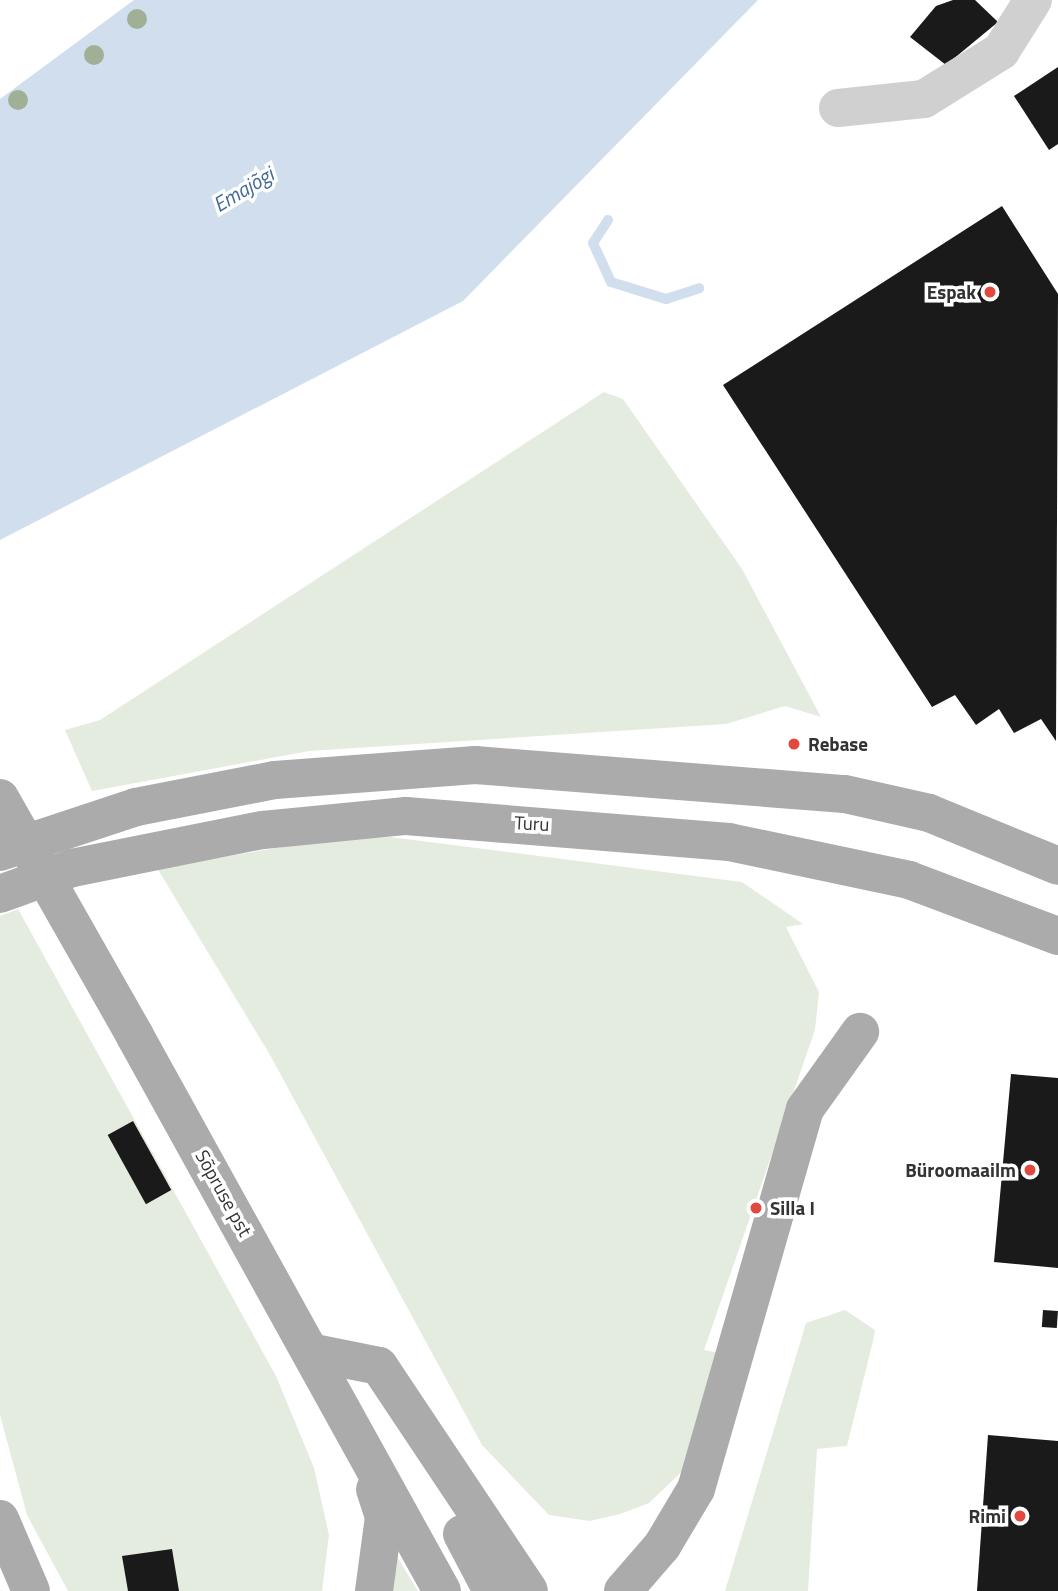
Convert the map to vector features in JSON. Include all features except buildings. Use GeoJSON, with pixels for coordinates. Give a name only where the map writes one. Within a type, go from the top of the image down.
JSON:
{"type":"FeatureCollection","features":[{"type":"Feature","properties":{"kind":"main road"},"geometry":{"type":"LineString","coordinates":[[0,852],[136,807],[275,780],[475,765],[845,794],[929,813],[1058,866]]}},
{"type":"Feature","properties":{"kind":"main road","name":"Sõpruse pst"},"geometry":{"type":"LineString","coordinates":[[0,798],[314,1353],[442,1591]]}},
{"type":"Feature","properties":{"kind":"main road","name":"Turu"},"geometry":{"type":"LineString","coordinates":[[0,894],[72,868],[250,832],[406,816],[742,844],[909,880],[1058,936]]}},
{"type":"Feature","properties":{"kind":"main road"},"geometry":{"type":"LineString","coordinates":[[623,1591],[662,1546],[696,1489],[805,1109],[860,1032]]}},
{"type":"Feature","properties":{"kind":"main road"},"geometry":{"type":"LineString","coordinates":[[314,1353],[379,1366],[529,1591]]}},
{"type":"Feature","properties":{"kind":"main road"},"geometry":{"type":"LineString","coordinates":[[314,1353],[384,1517],[374,1591]]}},
{"type":"Feature","properties":{"kind":"main road"},"geometry":{"type":"LineString","coordinates":[[379,1366],[492,1591]]}},
{"type":"Feature","properties":{"kind":"main road"},"geometry":{"type":"LineString","coordinates":[[3,1531],[31,1591]]}},
{"type":"Feature","properties":{"kind":"main road"},"geometry":{"type":"LineString","coordinates":[[3,1531],[48,1591]]}},
{"type":"Feature","properties":{"kind":"lane"},"geometry":{"type":"LineString","coordinates":[[838,108],[924,100],[1001,51],[1033,0]]}},
{"type":"Feature","properties":{"kind":"shaded area"},"geometry":{"type":"Polygon","coordinates":[[[604,392],[623,399],[742,569],[821,717],[785,706],[726,724],[309,751],[92,791],[65,730],[100,720],[604,392]]]}},
{"type":"Feature","properties":{"kind":"shaded area"},"geometry":{"type":"Polygon","coordinates":[[[390,837],[742,882],[803,924],[786,927],[819,992],[815,1030],[704,1350],[731,1355],[698,1456],[649,1503],[620,1514],[590,1521],[549,1515],[482,1445],[270,1055],[157,868],[318,841],[390,837]]]}},
{"type":"Feature","properties":{"kind":"shaded area"},"geometry":{"type":"Polygon","coordinates":[[[18,909],[276,1376],[314,1468],[329,1535],[322,1591],[68,1591],[27,1515],[0,1415],[0,916],[18,909]]]}},
{"type":"Feature","properties":{"kind":"shaded area"},"geometry":{"type":"Polygon","coordinates":[[[845,1310],[875,1330],[847,1446],[817,1449],[808,1591],[725,1591],[806,1323],[845,1310]]]}},
{"type":"Feature","properties":{"kind":"shaded area"},"geometry":{"type":"Polygon","coordinates":[[[396,1555],[418,1591],[384,1591],[396,1555]]]}},
{"type":"Feature","properties":{"kind":"water","name":"Emajõgi"},"geometry":{"type":"Polygon","coordinates":[[[134,0],[758,0],[463,301],[0,540],[0,99],[134,0]]]}},
{"type":"Feature","properties":{"kind":"waterway"},"geometry":{"type":"LineString","coordinates":[[608,220],[593,243],[611,282],[666,299],[699,288]]}},
{"type":"Feature","properties":{"kind":"place","name":"Espak"},"geometry":{"type":"Point","coordinates":[990,292]}},
{"type":"Feature","properties":{"kind":"place","name":"Rebase"},"geometry":{"type":"Point","coordinates":[794,744]}},
{"type":"Feature","properties":{"kind":"place","name":"Büroomaailm"},"geometry":{"type":"Point","coordinates":[1030,1170]}},
{"type":"Feature","properties":{"kind":"place","name":"Silla I"},"geometry":{"type":"Point","coordinates":[756,1208]}},
{"type":"Feature","properties":{"kind":"place","name":"Rimi"},"geometry":{"type":"Point","coordinates":[1020,1516]}}]}
